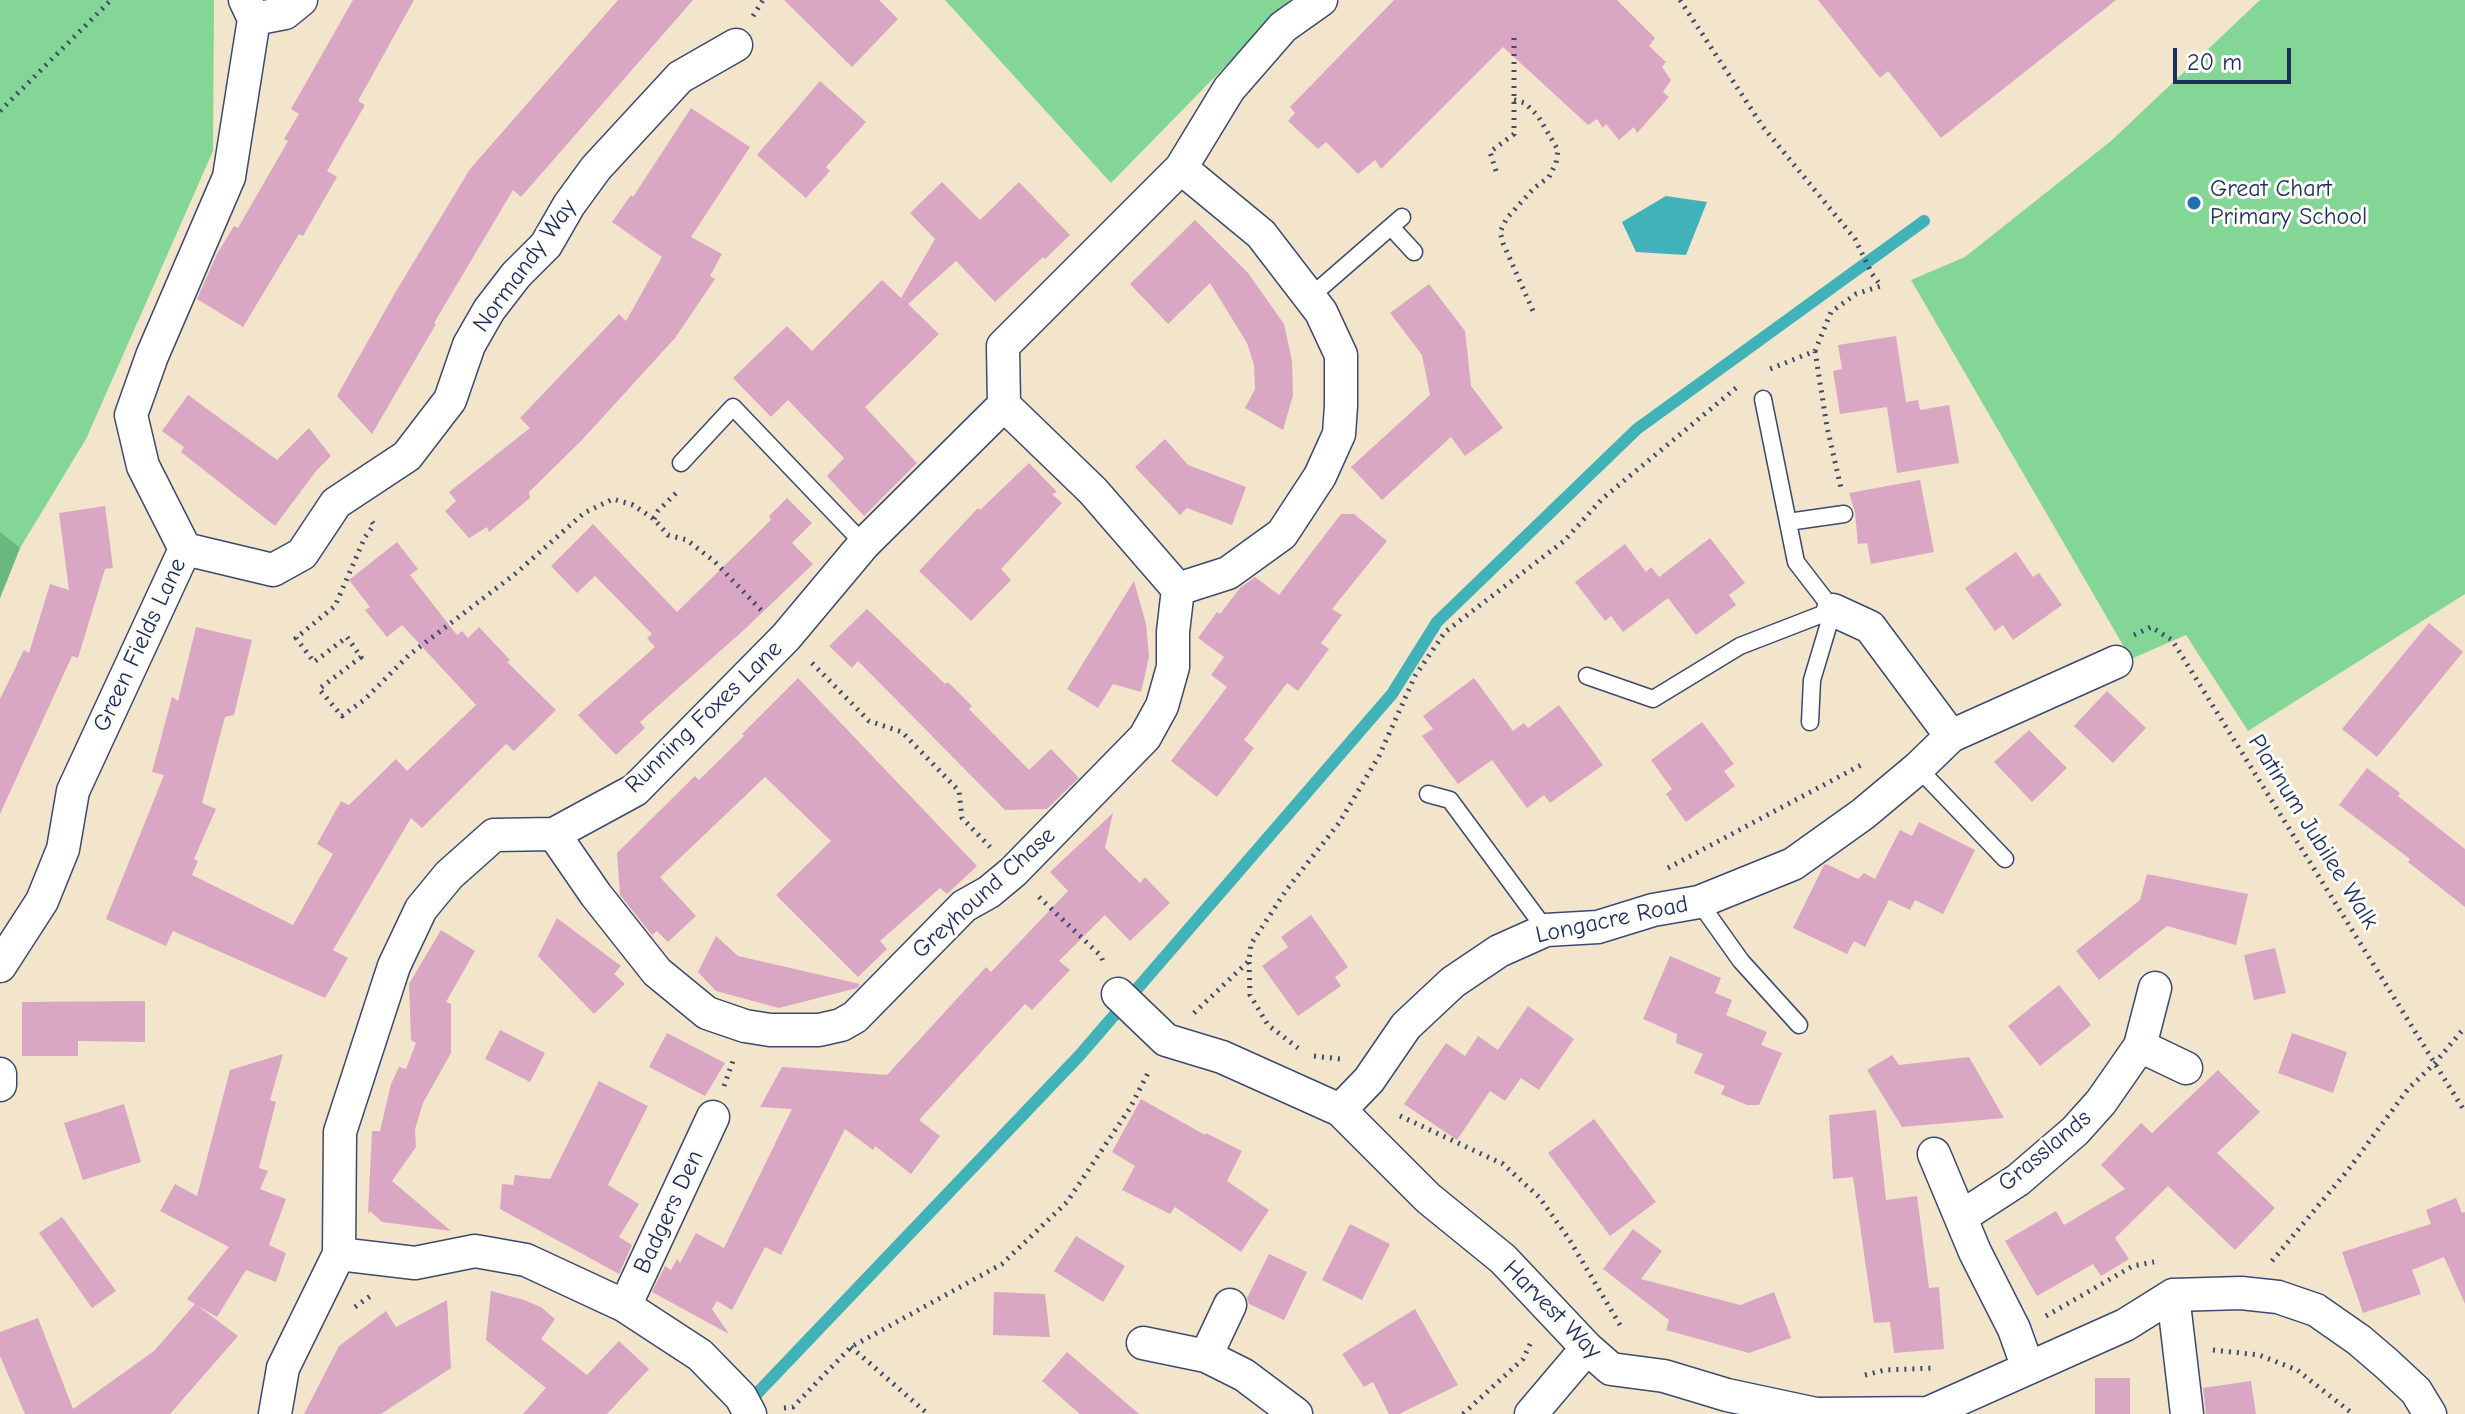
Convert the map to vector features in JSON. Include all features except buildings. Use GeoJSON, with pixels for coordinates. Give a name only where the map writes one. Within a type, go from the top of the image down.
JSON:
{"type":"FeatureCollection","features":[{"type":"Feature","properties":{"kind":"street"},"geometry":{"type":"LineString","coordinates":[[250,10],[285,13],[301,0]]}},
{"type":"Feature","properties":{"kind":"street"},"geometry":{"type":"LineString","coordinates":[[1181,168],[1261,234],[1321,312],[1341,355],[1339,434],[1320,476],[1282,534],[1228,573],[1178,589],[1093,491],[1004,405],[1003,346],[1181,168],[1229,89],[1283,27],[1321,0]]}},
{"type":"Feature","properties":{"kind":"street","name":"Green Fields Lane"},"geometry":{"type":"LineString","coordinates":[[0,966],[42,901],[63,849],[73,791],[185,549],[143,466],[131,415],[152,356],[229,177],[250,10]]}},
{"type":"Feature","properties":{"kind":"street","name":"Normandy Way"},"geometry":{"type":"LineString","coordinates":[[185,549],[273,570],[302,554],[336,503],[407,456],[450,400],[469,345],[489,310],[516,275],[546,245],[569,205],[596,168],[680,77],[736,45]]}},
{"type":"Feature","properties":{"kind":"street","name":"Running Foxes Lane"},"geometry":{"type":"LineString","coordinates":[[275,1414],[283,1368],[339,1254],[340,1132],[394,966],[421,909],[449,875],[494,835],[554,834],[635,790],[786,637],[864,544],[1004,405]]}},
{"type":"Feature","properties":{"kind":"street","name":"Greyhound Chase"},"geometry":{"type":"LineString","coordinates":[[554,834],[596,895],[657,972],[707,1013],[745,1026],[795,1031],[841,1025],[855,1017],[964,906],[989,892],[1013,872],[1145,737],[1162,706],[1173,667],[1178,589]]}},
{"type":"Feature","properties":{"kind":"street"},"geometry":{"type":"LineString","coordinates":[[1833,610],[1870,627],[1951,736]]}},
{"type":"Feature","properties":{"kind":"street","name":"Longacre Road"},"geometry":{"type":"LineString","coordinates":[[1348,1120],[1369,1080],[1406,1026],[1453,982],[1499,951],[1546,930],[1598,927],[1653,910],[1699,902],[1793,864],[1863,814],[1951,736],[2116,662]]}},
{"type":"Feature","properties":{"kind":"street","name":"Grasslands"},"geometry":{"type":"LineString","coordinates":[[1961,1217],[2018,1180],[2075,1131],[2101,1102],[2140,1046],[2155,988]]}},
{"type":"Feature","properties":{"kind":"street","name":"Harvest Way"},"geometry":{"type":"LineString","coordinates":[[1118,994],[1166,1040],[1222,1057],[1348,1120],[1428,1198],[1503,1259],[1599,1358],[1727,1395],[1816,1414],[1928,1413],[2125,1325],[2173,1295]]}},
{"type":"Feature","properties":{"kind":"street"},"geometry":{"type":"LineString","coordinates":[[2140,1046],[2186,1068]]}},
{"type":"Feature","properties":{"kind":"street"},"geometry":{"type":"LineString","coordinates":[[0,1074],[0,1085]]}},
{"type":"Feature","properties":{"kind":"street","name":"Badgers Den"},"geometry":{"type":"LineString","coordinates":[[625,1306],[713,1117]]}},
{"type":"Feature","properties":{"kind":"street"},"geometry":{"type":"LineString","coordinates":[[1934,1154],[1975,1252],[2014,1329],[2028,1368]]}},
{"type":"Feature","properties":{"kind":"street"},"geometry":{"type":"LineString","coordinates":[[339,1254],[415,1263],[475,1251],[526,1260],[625,1306],[700,1355],[741,1397],[750,1414]]}},
{"type":"Feature","properties":{"kind":"street"},"geometry":{"type":"LineString","coordinates":[[2187,1414],[2173,1295],[2241,1293],[2278,1297],[2316,1310],[2387,1364],[2416,1391],[2430,1414]]}},
{"type":"Feature","properties":{"kind":"street"},"geometry":{"type":"LineString","coordinates":[[1206,1356],[1230,1305]]}},
{"type":"Feature","properties":{"kind":"street"},"geometry":{"type":"LineString","coordinates":[[1143,1343],[1206,1356],[1244,1375],[1296,1414]]}},
{"type":"Feature","properties":{"kind":"street"},"geometry":{"type":"LineString","coordinates":[[1531,1414],[1599,1358]]}},
{"type":"Feature","properties":{"kind":"lane"},"geometry":{"type":"LineString","coordinates":[[1310,297],[1397,222],[1414,252]]}},
{"type":"Feature","properties":{"kind":"lane"},"geometry":{"type":"LineString","coordinates":[[1763,399],[1796,562],[1833,610]]}},
{"type":"Feature","properties":{"kind":"lane"},"geometry":{"type":"LineString","coordinates":[[681,463],[733,407],[864,544]]}},
{"type":"Feature","properties":{"kind":"lane"},"geometry":{"type":"LineString","coordinates":[[1788,522],[1840,514]]}},
{"type":"Feature","properties":{"kind":"lane"},"geometry":{"type":"LineString","coordinates":[[1587,676],[1653,699],[1740,646],[1833,610]]}},
{"type":"Feature","properties":{"kind":"lane"},"geometry":{"type":"LineString","coordinates":[[1810,722],[1812,680],[1833,610]]}},
{"type":"Feature","properties":{"kind":"lane"},"geometry":{"type":"LineString","coordinates":[[1918,768],[2005,859]]}},
{"type":"Feature","properties":{"kind":"lane"},"geometry":{"type":"LineString","coordinates":[[1428,794],[1450,800],[1546,930]]}},
{"type":"Feature","properties":{"kind":"lane"},"geometry":{"type":"LineString","coordinates":[[1699,902],[1741,961],[1799,1025]]}},
{"type":"Feature","properties":{"kind":"path"},"geometry":{"type":"LineString","coordinates":[[0,111],[111,0]]}},
{"type":"Feature","properties":{"kind":"path"},"geometry":{"type":"LineString","coordinates":[[1680,0],[1763,127],[1855,239],[1881,286],[1856,294],[1831,312],[1815,351],[1841,489],[1840,514]]}},
{"type":"Feature","properties":{"kind":"path"},"geometry":{"type":"LineString","coordinates":[[1496,171],[1490,152],[1514,134],[1514,36]]}},
{"type":"Feature","properties":{"kind":"path"},"geometry":{"type":"LineString","coordinates":[[1514,100],[1525,103],[1538,116],[1558,150],[1549,177],[1534,188],[1507,218],[1500,232],[1533,311]]}},
{"type":"Feature","properties":{"kind":"path"},"geometry":{"type":"LineString","coordinates":[[1762,373],[1815,351]]}},
{"type":"Feature","properties":{"kind":"path"},"geometry":{"type":"LineString","coordinates":[[1369,1080],[1342,1060],[1313,1056],[1268,1025],[1250,995],[1251,944],[1287,889],[1339,823],[1379,756],[1415,676],[1445,632],[1564,541],[1602,499],[1737,387]]}},
{"type":"Feature","properties":{"kind":"path"},"geometry":{"type":"LineString","coordinates":[[353,492],[374,525],[365,537],[335,606],[296,638],[314,662],[347,637],[361,657],[319,689],[342,716],[364,700],[409,655],[515,574],[584,513],[613,499],[633,505],[654,519],[668,535],[687,540],[715,562],[869,721],[902,732],[959,791],[962,818],[1101,956],[1118,994]]}},
{"type":"Feature","properties":{"kind":"path","name":"Platinum Jubilee Walk"},"geometry":{"type":"LineString","coordinates":[[2116,662],[2120,641],[2151,627],[2172,640],[2465,1112]]}},
{"type":"Feature","properties":{"kind":"path"},"geometry":{"type":"LineString","coordinates":[[1663,871],[1867,762]]}},
{"type":"Feature","properties":{"kind":"path"},"geometry":{"type":"LineString","coordinates":[[778,1414],[776,1408],[793,1407],[851,1347],[1002,1264],[1067,1202],[1130,1108],[1166,1040],[1249,961]]}},
{"type":"Feature","properties":{"kind":"path"},"geometry":{"type":"LineString","coordinates":[[713,1117],[745,1026]]}},
{"type":"Feature","properties":{"kind":"path"},"geometry":{"type":"LineString","coordinates":[[2241,1293],[2261,1280],[2290,1237],[2348,1170],[2408,1089],[2465,1027]]}},
{"type":"Feature","properties":{"kind":"path"},"geometry":{"type":"LineString","coordinates":[[1348,1120],[1400,1116],[1503,1164],[1539,1197],[1569,1239],[1620,1325],[1599,1358]]}},
{"type":"Feature","properties":{"kind":"path"},"geometry":{"type":"LineString","coordinates":[[1463,1414],[1523,1359],[1548,1307]]}},
{"type":"Feature","properties":{"kind":"path"},"geometry":{"type":"LineString","coordinates":[[851,1347],[928,1414]]}},
{"type":"Feature","properties":{"kind":"path"},"geometry":{"type":"LineString","coordinates":[[1854,1378],[1885,1370],[1947,1367]]}},
{"type":"Feature","properties":{"kind":"green space"},"geometry":{"type":"Polygon","coordinates":[[[0,0],[214,0],[213,151],[86,439],[20,548],[0,598],[0,0]]]}},
{"type":"Feature","properties":{"kind":"green space"},"geometry":{"type":"Polygon","coordinates":[[[945,0],[1290,0],[1111,183],[945,0]]]}},
{"type":"Feature","properties":{"kind":"green space"},"geometry":{"type":"Polygon","coordinates":[[[2260,0],[2465,0],[2465,594],[2248,731],[2186,635],[2131,659],[1911,280],[1965,257],[2111,141],[2260,0]]]}},
{"type":"Feature","properties":{"kind":"green space"},"geometry":{"type":"Polygon","coordinates":[[[0,532],[20,548],[0,598],[0,532]]]}},
{"type":"Feature","properties":{"kind":"water"},"geometry":{"type":"Polygon","coordinates":[[[1666,196],[1707,202],[1686,255],[1636,252],[1622,222],[1666,196]]]}},
{"type":"Feature","properties":{"kind":"waterway"},"geometry":{"type":"LineString","coordinates":[[747,1404],[1079,1056],[1392,694],[1437,622],[1637,429],[1924,221]]}},
{"type":"Feature","properties":{"kind":"place","name":"Great Chart Primary School"},"geometry":{"type":"Point","coordinates":[2194,203]}}]}
